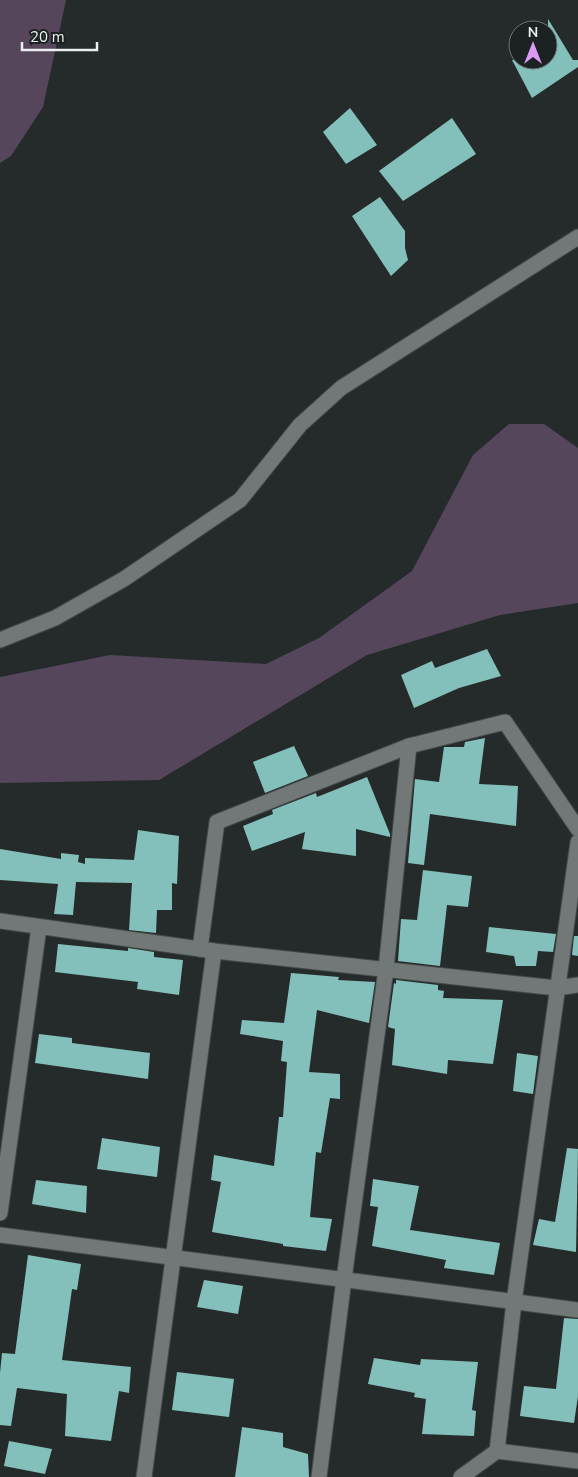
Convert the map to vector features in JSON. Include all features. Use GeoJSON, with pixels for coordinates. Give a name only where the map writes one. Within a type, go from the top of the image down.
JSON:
{"type":"FeatureCollection","features":[{"type":"Feature","properties":{"kind":"street"},"geometry":{"type":"LineString","coordinates":[[0,640],[56,618],[124,579],[240,500],[300,425],[341,388],[578,237]]}},
{"type":"Feature","properties":{"kind":"street"},"geometry":{"type":"LineString","coordinates":[[144,1477],[174,1257],[207,950],[217,822],[409,746],[505,722],[578,829]]}},
{"type":"Feature","properties":{"kind":"street"},"geometry":{"type":"LineString","coordinates":[[319,1477],[386,970],[409,746]]}},
{"type":"Feature","properties":{"kind":"street"},"geometry":{"type":"LineString","coordinates":[[497,1451],[514,1302],[578,842]]}},
{"type":"Feature","properties":{"kind":"street"},"geometry":{"type":"LineString","coordinates":[[0,922],[207,950],[386,970],[557,988],[578,985]]}},
{"type":"Feature","properties":{"kind":"street"},"geometry":{"type":"LineString","coordinates":[[0,1213],[38,927]]}},
{"type":"Feature","properties":{"kind":"street"},"geometry":{"type":"LineString","coordinates":[[0,1235],[578,1310]]}},
{"type":"Feature","properties":{"kind":"street"},"geometry":{"type":"LineString","coordinates":[[461,1477],[497,1451],[578,1461]]}},
{"type":"Feature","properties":{"kind":"shaded area"},"geometry":{"type":"Polygon","coordinates":[[[0,0],[66,0],[43,107],[11,156],[0,163],[0,0]]]}},
{"type":"Feature","properties":{"kind":"shaded area"},"geometry":{"type":"Polygon","coordinates":[[[509,424],[544,424],[578,448],[578,603],[500,615],[367,655],[159,780],[0,783],[0,677],[110,655],[266,664],[319,638],[412,571],[473,455],[509,424]]]}},
{"type":"Feature","properties":{"kind":"building"},"geometry":{"type":"Polygon","coordinates":[[[558,35],[573,60],[578,60],[578,67],[532,98],[517,70],[558,70],[558,35]]]}},
{"type":"Feature","properties":{"kind":"building"},"geometry":{"type":"Polygon","coordinates":[[[350,108],[377,145],[346,164],[323,132],[350,108]]]}},
{"type":"Feature","properties":{"kind":"building"},"geometry":{"type":"Polygon","coordinates":[[[452,118],[476,154],[403,201],[379,171],[452,118]]]}},
{"type":"Feature","properties":{"kind":"building"},"geometry":{"type":"Polygon","coordinates":[[[380,197],[405,231],[405,248],[408,260],[391,276],[352,216],[380,197]]]}},
{"type":"Feature","properties":{"kind":"building"},"geometry":{"type":"Polygon","coordinates":[[[487,649],[501,676],[459,688],[414,708],[401,675],[432,661],[435,668],[487,649]]]}},
{"type":"Feature","properties":{"kind":"building"},"geometry":{"type":"Polygon","coordinates":[[[485,738],[479,784],[518,786],[516,826],[430,814],[424,865],[408,863],[415,779],[439,782],[444,747],[464,747],[465,742],[485,738]]]}},
{"type":"Feature","properties":{"kind":"building"},"geometry":{"type":"Polygon","coordinates":[[[294,746],[308,776],[265,793],[253,762],[294,746]]]}},
{"type":"Feature","properties":{"kind":"building"},"geometry":{"type":"Polygon","coordinates":[[[367,777],[390,837],[356,829],[356,856],[302,849],[305,832],[252,851],[243,826],[273,814],[272,810],[316,793],[317,797],[367,777]]]}},
{"type":"Feature","properties":{"kind":"building"},"geometry":{"type":"Polygon","coordinates":[[[138,830],[179,836],[177,884],[172,883],[172,910],[157,910],[156,933],[129,930],[132,883],[76,882],[73,915],[54,914],[58,884],[0,880],[0,849],[61,859],[61,853],[79,855],[78,862],[85,864],[85,858],[134,860],[138,830]]]}},
{"type":"Feature","properties":{"kind":"building"},"geometry":{"type":"Polygon","coordinates":[[[423,870],[472,876],[468,907],[447,905],[440,966],[398,961],[401,919],[417,920],[423,870]]]}},
{"type":"Feature","properties":{"kind":"building"},"geometry":{"type":"Polygon","coordinates":[[[489,927],[556,934],[553,952],[538,951],[536,966],[516,966],[514,956],[486,952],[489,927]]]}},
{"type":"Feature","properties":{"kind":"building"},"geometry":{"type":"Polygon","coordinates":[[[574,936],[578,936],[578,956],[572,955],[574,936]]]}},
{"type":"Feature","properties":{"kind":"building"},"geometry":{"type":"Polygon","coordinates":[[[58,944],[128,951],[128,948],[154,952],[154,957],[183,960],[179,995],[137,989],[138,982],[55,972],[58,944]]]}},
{"type":"Feature","properties":{"kind":"building"},"geometry":{"type":"Polygon","coordinates":[[[291,973],[339,977],[338,980],[375,982],[369,1023],[317,1010],[309,1072],[340,1074],[340,1099],[330,1098],[321,1153],[316,1152],[310,1217],[332,1219],[326,1251],[283,1246],[283,1244],[212,1232],[221,1182],[211,1180],[214,1155],[274,1166],[279,1117],[283,1117],[287,1062],[281,1061],[283,1041],[240,1034],[242,1020],[284,1023],[291,973]]]}},
{"type":"Feature","properties":{"kind":"building"},"geometry":{"type":"Polygon","coordinates":[[[396,980],[438,985],[438,990],[444,991],[443,998],[503,1000],[493,1064],[448,1060],[447,1074],[392,1065],[395,1029],[388,1027],[396,980]]]}},
{"type":"Feature","properties":{"kind":"building"},"geometry":{"type":"Polygon","coordinates":[[[39,1034],[72,1038],[72,1043],[150,1053],[148,1079],[35,1063],[39,1034]]]}},
{"type":"Feature","properties":{"kind":"building"},"geometry":{"type":"Polygon","coordinates":[[[517,1053],[538,1056],[533,1094],[513,1091],[517,1053]]]}},
{"type":"Feature","properties":{"kind":"building"},"geometry":{"type":"Polygon","coordinates":[[[102,1138],[160,1147],[157,1177],[97,1169],[102,1138]]]}},
{"type":"Feature","properties":{"kind":"building"},"geometry":{"type":"Polygon","coordinates":[[[567,1148],[578,1149],[576,1252],[533,1245],[539,1219],[555,1222],[567,1148]]]}},
{"type":"Feature","properties":{"kind":"building"},"geometry":{"type":"Polygon","coordinates":[[[373,1179],[419,1186],[410,1230],[500,1243],[494,1275],[444,1268],[446,1260],[372,1246],[378,1207],[370,1206],[373,1179]]]}},
{"type":"Feature","properties":{"kind":"building"},"geometry":{"type":"Polygon","coordinates":[[[36,1180],[87,1186],[86,1213],[32,1204],[36,1180]]]}},
{"type":"Feature","properties":{"kind":"building"},"geometry":{"type":"Polygon","coordinates":[[[28,1255],[81,1264],[77,1290],[72,1289],[62,1360],[131,1367],[129,1393],[119,1391],[111,1441],[65,1436],[67,1394],[17,1388],[11,1426],[0,1425],[2,1353],[15,1354],[28,1255]]]}},
{"type":"Feature","properties":{"kind":"building"},"geometry":{"type":"Polygon","coordinates":[[[204,1280],[243,1286],[238,1314],[197,1307],[204,1280]]]}},
{"type":"Feature","properties":{"kind":"building"},"geometry":{"type":"Polygon","coordinates":[[[564,1318],[578,1319],[578,1396],[574,1423],[520,1416],[524,1386],[556,1389],[564,1318]]]}},
{"type":"Feature","properties":{"kind":"building"},"geometry":{"type":"Polygon","coordinates":[[[374,1358],[420,1365],[421,1359],[478,1362],[472,1410],[476,1411],[474,1436],[422,1434],[426,1399],[414,1397],[415,1393],[368,1384],[374,1358]]]}},
{"type":"Feature","properties":{"kind":"building"},"geometry":{"type":"Polygon","coordinates":[[[177,1372],[234,1379],[229,1417],[172,1410],[177,1372]]]}},
{"type":"Feature","properties":{"kind":"building"},"geometry":{"type":"Polygon","coordinates":[[[242,1427],[283,1433],[283,1447],[308,1454],[309,1477],[235,1477],[242,1427]]]}},
{"type":"Feature","properties":{"kind":"building"},"geometry":{"type":"Polygon","coordinates":[[[9,1441],[52,1449],[45,1474],[4,1466],[9,1441]]]}}]}
